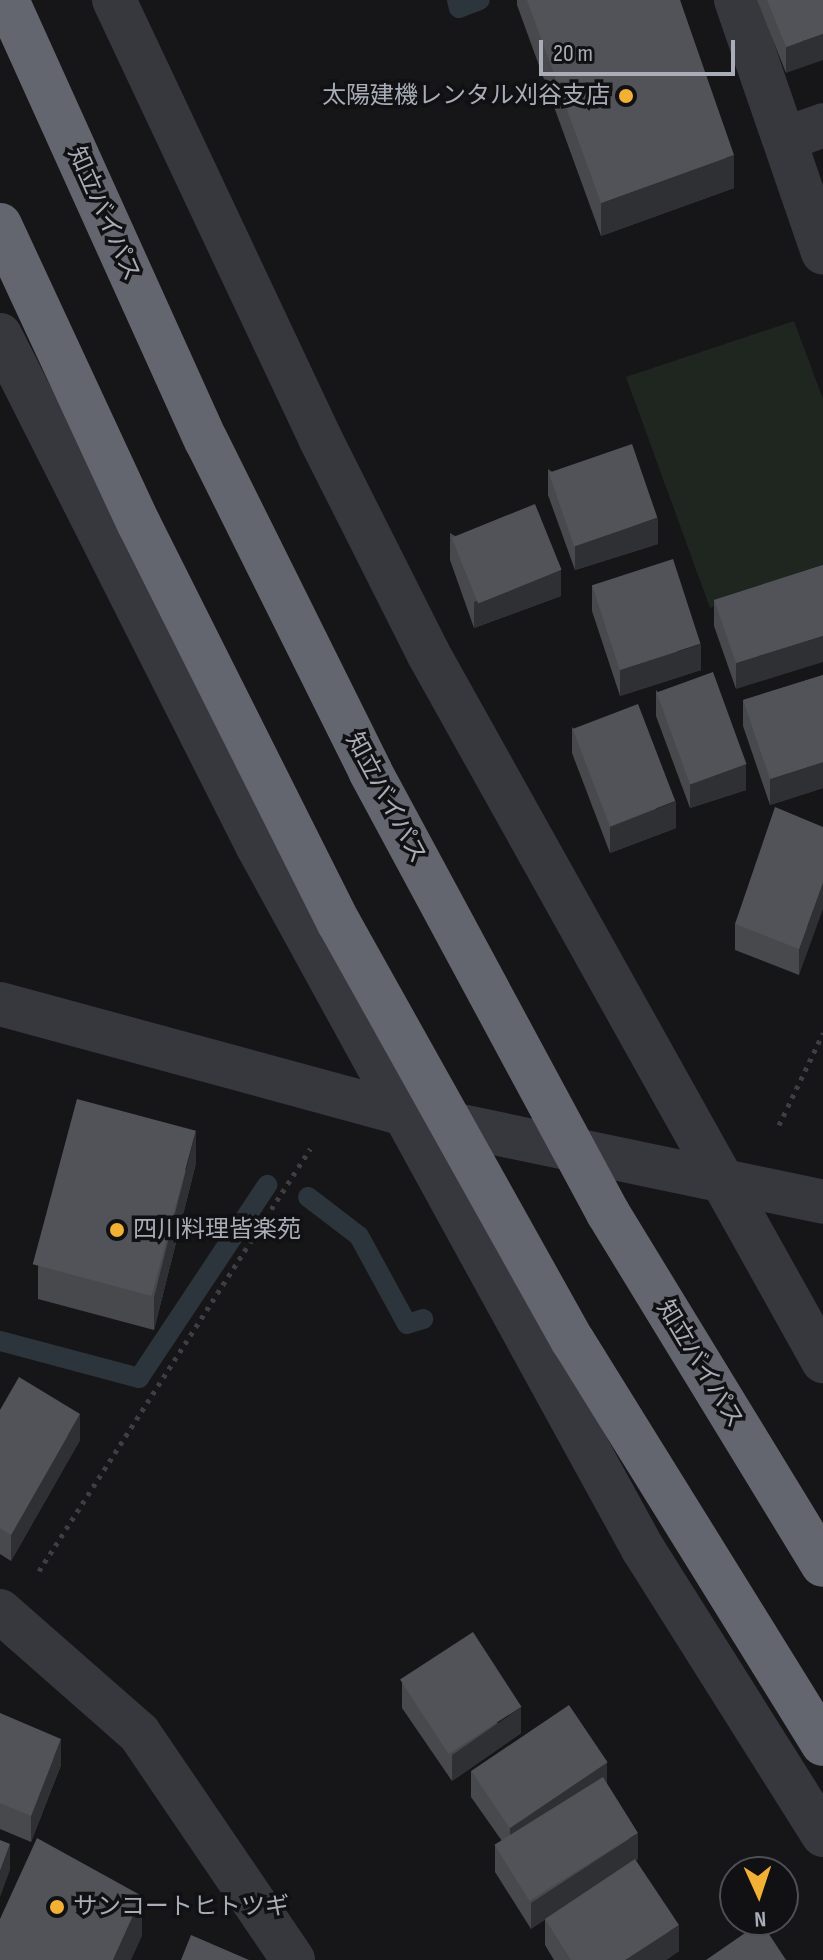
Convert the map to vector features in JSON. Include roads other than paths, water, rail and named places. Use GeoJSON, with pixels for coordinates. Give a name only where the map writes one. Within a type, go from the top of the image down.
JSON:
{"type":"FeatureCollection","features":[{"type":"Feature","properties":{"kind":"highway","name":"知立バイパス"},"geometry":{"type":"LineString","coordinates":[[7,0],[206,440],[370,771],[608,1213],[823,1565]]}},
{"type":"Feature","properties":{"kind":"highway"},"geometry":{"type":"LineString","coordinates":[[0,225],[139,524],[339,923],[573,1341],[823,1744]]}},
{"type":"Feature","properties":{"kind":"street"},"geometry":{"type":"LineString","coordinates":[[114,0],[428,653],[716,1177],[823,1361]]}},
{"type":"Feature","properties":{"kind":"street"},"geometry":{"type":"LineString","coordinates":[[736,0],[805,131],[823,252]]}},
{"type":"Feature","properties":{"kind":"street"},"geometry":{"type":"LineString","coordinates":[[0,335],[258,847],[408,1115],[643,1549],[823,1835]]}},
{"type":"Feature","properties":{"kind":"street"},"geometry":{"type":"LineString","coordinates":[[0,1004],[345,1094],[408,1115],[716,1177],[823,1202]]}},
{"type":"Feature","properties":{"kind":"street"},"geometry":{"type":"LineString","coordinates":[[5,1613],[139,1733],[293,1960]]}},
{"type":"Feature","properties":{"kind":"waterway"},"geometry":{"type":"LineString","coordinates":[[457,0],[459,8],[480,0]]}},
{"type":"Feature","properties":{"kind":"waterway"},"geometry":{"type":"LineString","coordinates":[[0,1341],[139,1378],[267,1185]]}},
{"type":"Feature","properties":{"kind":"waterway"},"geometry":{"type":"LineString","coordinates":[[308,1197],[359,1236],[407,1324],[423,1319]]}},
{"type":"Feature","properties":{"kind":"place","name":"太陽建機レンタル刈谷支店"},"geometry":{"type":"Point","coordinates":[626,96]}},
{"type":"Feature","properties":{"kind":"place","name":"四川料理皆楽苑"},"geometry":{"type":"Point","coordinates":[117,1230]}},
{"type":"Feature","properties":{"kind":"place","name":"サンコートヒトツギ"},"geometry":{"type":"Point","coordinates":[57,1907]}}]}
